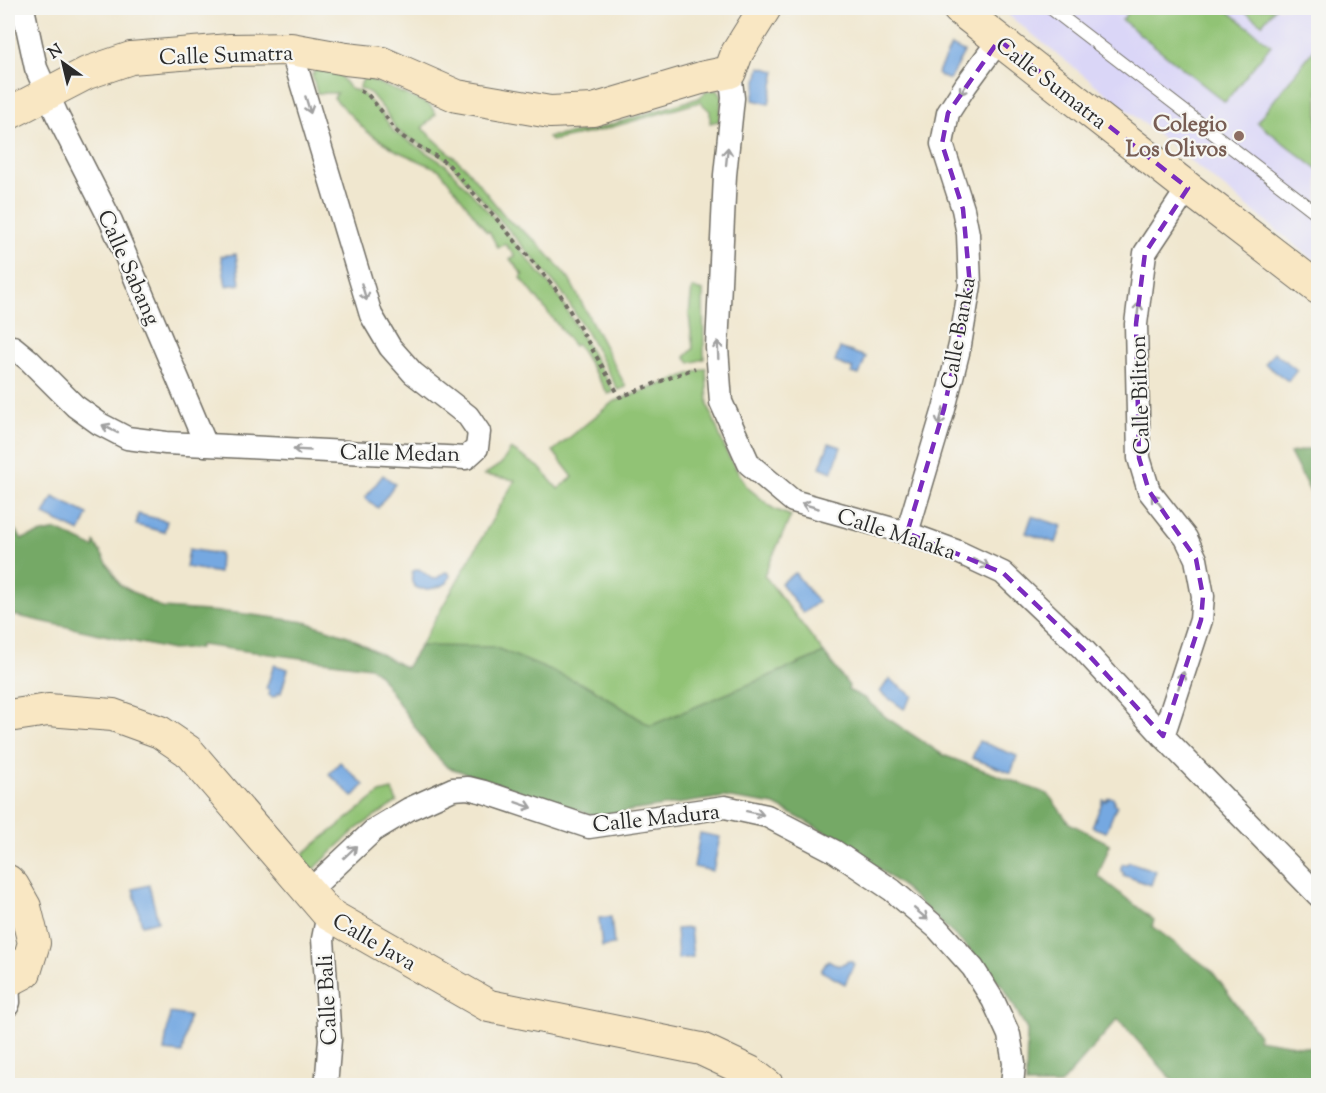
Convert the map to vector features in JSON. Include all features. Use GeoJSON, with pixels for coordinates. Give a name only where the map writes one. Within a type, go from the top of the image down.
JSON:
{"type":"FeatureCollection","features":[{"type":"Feature","properties":{"kind":"street","name":"Calle Sabang"},"geometry":{"type":"LineString","coordinates":[[23,8],[36,68],[46,93],[111,221],[206,445]]}},
{"type":"Feature","properties":{"kind":"street"},"geometry":{"type":"LineString","coordinates":[[730,72],[737,53],[765,8]]}},
{"type":"Feature","properties":{"kind":"street","name":"Calle Sumatra"},"geometry":{"type":"LineString","coordinates":[[958,8],[1318,288]]}},
{"type":"Feature","properties":{"kind":"street","name":"Calle Banka"},"geometry":{"type":"LineString","coordinates":[[907,533],[944,409],[960,345],[970,285],[963,209],[942,144],[948,113],[999,40]]}},
{"type":"Feature","properties":{"kind":"street","name":"Calle Sumatra"},"geometry":{"type":"LineString","coordinates":[[8,114],[87,73],[131,58],[230,50],[291,49],[382,63],[457,96],[550,112],[593,110],[701,78],[730,72]]}},
{"type":"Feature","properties":{"kind":"street","name":"Calle Medan"},"geometry":{"type":"LineString","coordinates":[[8,348],[13,348],[29,360],[75,406],[100,424],[127,438],[166,443],[465,458],[477,448],[479,432],[468,416],[413,373],[390,347],[371,315],[291,49]]}},
{"type":"Feature","properties":{"kind":"street","name":"Calle Malaka"},"geometry":{"type":"LineString","coordinates":[[730,72],[733,98],[725,175],[718,360],[721,402],[748,464],[793,501],[907,533],[956,551],[1003,573],[1083,649],[1163,736],[1318,895]]}},
{"type":"Feature","properties":{"kind":"street","name":"Calle Biliton"},"geometry":{"type":"LineString","coordinates":[[1163,736],[1201,620],[1203,596],[1196,559],[1186,538],[1149,491],[1139,458],[1137,324],[1145,253],[1188,188]]}},
{"type":"Feature","properties":{"kind":"street","name":"Calle Java"},"geometry":{"type":"LineString","coordinates":[[8,716],[48,710],[113,715],[160,732],[188,751],[318,903],[489,1006],[701,1048],[750,1072],[768,1086]]}},
{"type":"Feature","properties":{"kind":"street","name":"Calle Madura"},"geometry":{"type":"LineString","coordinates":[[318,903],[374,830],[409,808],[453,789],[468,788],[484,792],[590,827],[725,807],[767,816],[834,851],[892,890],[937,928],[973,968],[993,1000],[1009,1035],[1014,1063],[1012,1086]]}},
{"type":"Feature","properties":{"kind":"street"},"geometry":{"type":"LineString","coordinates":[[8,881],[26,907],[34,943],[25,972],[8,981],[8,1005]]}},
{"type":"Feature","properties":{"kind":"street","name":"Calle Bali"},"geometry":{"type":"LineString","coordinates":[[318,903],[323,939],[330,1039],[326,1086]]}},
{"type":"Feature","properties":{"kind":"lane"},"geometry":{"type":"LineString","coordinates":[[1052,8],[1318,214]]}},
{"type":"Feature","properties":{"kind":"path"},"geometry":{"type":"LineString","coordinates":[[346,59],[355,88],[368,95],[395,130],[447,163],[560,294],[620,397],[718,360]]}},
{"type":"Feature","properties":{"kind":"highlighted area"},"geometry":{"type":"Polygon","coordinates":[[[999,40],[1188,188],[1145,253],[1136,324],[1139,458],[1149,491],[1196,559],[1203,596],[1201,620],[1163,736],[1083,649],[1003,573],[907,533],[944,409],[970,285],[963,209],[942,144],[948,113],[999,40]]]}},
{"type":"Feature","properties":{"kind":"shaded area","name":"Colegio Los Olivos"},"geometry":{"type":"Polygon","coordinates":[[[999,8],[1318,8],[1318,263],[1002,10],[999,8]]]}},
{"type":"Feature","properties":{"kind":"green space"},"geometry":{"type":"Polygon","coordinates":[[[1132,8],[1224,8],[1271,45],[1225,102],[1122,20],[1132,8]]]}},
{"type":"Feature","properties":{"kind":"green space"},"geometry":{"type":"Polygon","coordinates":[[[1240,8],[1275,8],[1262,24],[1240,8]]]}},
{"type":"Feature","properties":{"kind":"green space"},"geometry":{"type":"Polygon","coordinates":[[[1318,44],[1318,170],[1257,122],[1318,44]]]}},
{"type":"Feature","properties":{"kind":"green space"},"geometry":{"type":"Polygon","coordinates":[[[316,69],[338,73],[350,89],[366,97],[382,114],[394,132],[446,165],[558,295],[614,392],[608,394],[577,344],[574,346],[521,278],[523,275],[510,259],[515,256],[505,244],[498,248],[489,231],[487,232],[440,170],[397,151],[366,131],[334,98],[337,93],[317,93],[312,75],[316,69]]]}},
{"type":"Feature","properties":{"kind":"green space"},"geometry":{"type":"Polygon","coordinates":[[[364,77],[430,105],[436,114],[422,128],[466,168],[508,220],[536,241],[569,279],[626,387],[618,390],[562,292],[448,160],[396,129],[370,93],[359,88],[364,77]]]}},
{"type":"Feature","properties":{"kind":"green space"},"geometry":{"type":"Polygon","coordinates":[[[719,91],[722,96],[719,121],[710,123],[710,111],[700,102],[591,133],[551,141],[548,137],[592,130],[699,98],[706,92],[719,91]]]}},
{"type":"Feature","properties":{"kind":"green space"},"geometry":{"type":"Polygon","coordinates":[[[692,288],[703,291],[704,359],[690,363],[685,357],[693,349],[689,315],[692,288]]]}},
{"type":"Feature","properties":{"kind":"green space"},"geometry":{"type":"Polygon","coordinates":[[[706,368],[708,405],[727,454],[747,487],[774,509],[791,516],[764,575],[824,653],[650,726],[592,688],[420,646],[515,480],[484,475],[501,464],[511,449],[539,467],[558,489],[573,477],[553,451],[613,402],[706,368]]]}},
{"type":"Feature","properties":{"kind":"green space"},"geometry":{"type":"Polygon","coordinates":[[[1314,448],[1318,455],[1318,507],[1290,453],[1314,448]]]}},
{"type":"Feature","properties":{"kind":"green space"},"geometry":{"type":"Polygon","coordinates":[[[15,530],[22,539],[57,530],[94,548],[95,543],[120,585],[162,608],[238,613],[306,622],[348,636],[406,668],[420,646],[494,647],[592,688],[650,726],[824,653],[849,686],[848,690],[864,698],[887,718],[943,755],[1048,794],[1069,823],[1110,844],[1098,876],[1154,920],[1152,926],[1212,971],[1259,1035],[1257,1039],[1318,1049],[1318,1085],[1177,1085],[1118,1019],[1060,1085],[1026,1085],[1027,1030],[1004,988],[968,948],[903,887],[842,841],[775,805],[724,797],[596,816],[447,767],[430,749],[378,673],[370,667],[200,645],[199,648],[172,650],[8,614],[8,560],[15,530]]]}},
{"type":"Feature","properties":{"kind":"green space"},"geometry":{"type":"Polygon","coordinates":[[[392,790],[397,802],[356,829],[311,872],[302,861],[304,853],[380,793],[392,790]]]}},
{"type":"Feature","properties":{"kind":"water"},"geometry":{"type":"Polygon","coordinates":[[[951,46],[964,52],[949,80],[937,74],[951,46]]]}},
{"type":"Feature","properties":{"kind":"water"},"geometry":{"type":"Polygon","coordinates":[[[760,67],[776,71],[769,104],[753,100],[760,67]]]}},
{"type":"Feature","properties":{"kind":"water"},"geometry":{"type":"Polygon","coordinates":[[[236,254],[240,284],[226,286],[221,256],[236,254]]]}},
{"type":"Feature","properties":{"kind":"water"},"geometry":{"type":"Polygon","coordinates":[[[840,348],[866,357],[859,375],[852,373],[853,369],[835,362],[840,348]]]}},
{"type":"Feature","properties":{"kind":"water"},"geometry":{"type":"Polygon","coordinates":[[[1274,352],[1297,370],[1288,381],[1265,364],[1274,352]]]}},
{"type":"Feature","properties":{"kind":"water"},"geometry":{"type":"Polygon","coordinates":[[[829,443],[841,447],[832,472],[820,467],[829,443]]]}},
{"type":"Feature","properties":{"kind":"water"},"geometry":{"type":"Polygon","coordinates":[[[383,475],[395,484],[378,508],[365,498],[383,475]]]}},
{"type":"Feature","properties":{"kind":"water"},"geometry":{"type":"Polygon","coordinates":[[[53,497],[88,514],[80,532],[44,515],[53,497]]]}},
{"type":"Feature","properties":{"kind":"water"},"geometry":{"type":"Polygon","coordinates":[[[138,514],[167,521],[164,532],[136,525],[138,514]]]}},
{"type":"Feature","properties":{"kind":"water"},"geometry":{"type":"Polygon","coordinates":[[[1032,516],[1062,526],[1056,543],[1026,533],[1032,516]]]}},
{"type":"Feature","properties":{"kind":"water"},"geometry":{"type":"Polygon","coordinates":[[[189,549],[220,554],[219,573],[186,567],[189,549]]]}},
{"type":"Feature","properties":{"kind":"water"},"geometry":{"type":"Polygon","coordinates":[[[419,569],[432,579],[445,572],[450,576],[447,583],[435,588],[417,588],[412,579],[413,571],[419,569]]]}},
{"type":"Feature","properties":{"kind":"water"},"geometry":{"type":"Polygon","coordinates":[[[795,573],[818,602],[803,613],[781,583],[795,573]]]}},
{"type":"Feature","properties":{"kind":"water"},"geometry":{"type":"Polygon","coordinates":[[[274,665],[288,669],[281,693],[272,697],[266,689],[274,665]]]}},
{"type":"Feature","properties":{"kind":"water"},"geometry":{"type":"Polygon","coordinates":[[[889,679],[913,696],[904,709],[880,692],[889,679]]]}},
{"type":"Feature","properties":{"kind":"water"},"geometry":{"type":"Polygon","coordinates":[[[979,741],[1017,756],[1011,773],[972,758],[979,741]]]}},
{"type":"Feature","properties":{"kind":"water"},"geometry":{"type":"Polygon","coordinates":[[[340,762],[364,785],[353,797],[329,774],[340,762]]]}},
{"type":"Feature","properties":{"kind":"water"},"geometry":{"type":"Polygon","coordinates":[[[1111,797],[1117,805],[1106,832],[1092,827],[1103,800],[1106,801],[1111,797]]]}},
{"type":"Feature","properties":{"kind":"water"},"geometry":{"type":"Polygon","coordinates":[[[700,833],[720,837],[713,871],[694,867],[700,833]]]}},
{"type":"Feature","properties":{"kind":"water"},"geometry":{"type":"Polygon","coordinates":[[[1129,862],[1156,871],[1151,885],[1123,875],[1121,867],[1129,862]]]}},
{"type":"Feature","properties":{"kind":"water"},"geometry":{"type":"Polygon","coordinates":[[[149,885],[158,921],[142,925],[133,889],[149,885]]]}},
{"type":"Feature","properties":{"kind":"water"},"geometry":{"type":"Polygon","coordinates":[[[611,917],[614,945],[602,947],[599,918],[611,917]]]}},
{"type":"Feature","properties":{"kind":"water"},"geometry":{"type":"Polygon","coordinates":[[[690,928],[693,957],[678,959],[676,929],[690,928]]]}},
{"type":"Feature","properties":{"kind":"water"},"geometry":{"type":"Polygon","coordinates":[[[828,960],[839,966],[848,961],[854,964],[845,984],[821,971],[828,960]]]}},
{"type":"Feature","properties":{"kind":"water"},"geometry":{"type":"Polygon","coordinates":[[[170,1013],[189,1016],[182,1053],[164,1051],[170,1013]]]}},
{"type":"Feature","properties":{"kind":"place","name":"Colegio Los Olivos"},"geometry":{"type":"Point","coordinates":[1239,136]}}]}
